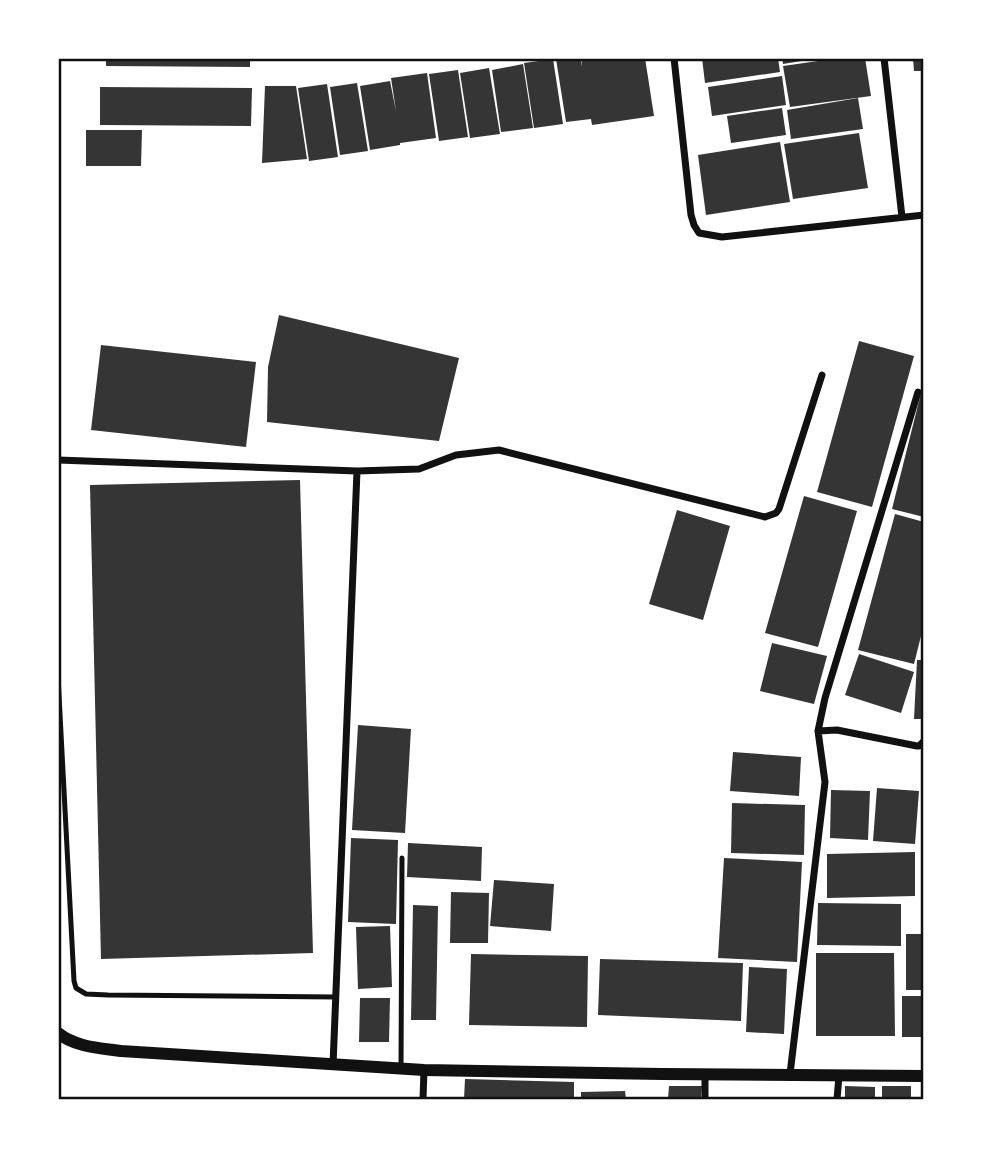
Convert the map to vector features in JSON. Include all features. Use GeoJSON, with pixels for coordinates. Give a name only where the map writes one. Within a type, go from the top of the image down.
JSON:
{"type":"FeatureCollection","features":[{"type":"Feature","properties":{"kind":"street"},"geometry":{"type":"LineString","coordinates":[[674,58],[691,215],[699,233],[722,237],[924,215]]}},
{"type":"Feature","properties":{"kind":"street"},"geometry":{"type":"LineString","coordinates":[[884,58],[902,218]]}},
{"type":"Feature","properties":{"kind":"street"},"geometry":{"type":"LineString","coordinates":[[58,460],[357,471],[419,469],[456,455],[499,450],[765,517],[779,509],[822,375]]}},
{"type":"Feature","properties":{"kind":"street"},"geometry":{"type":"LineString","coordinates":[[790,1074],[825,782],[818,731],[839,650],[918,392]]}},
{"type":"Feature","properties":{"kind":"street"},"geometry":{"type":"LineString","coordinates":[[333,1065],[357,471]]}},
{"type":"Feature","properties":{"kind":"street"},"geometry":{"type":"LineString","coordinates":[[818,731],[837,730],[917,746],[924,741]]}},
{"type":"Feature","properties":{"kind":"street"},"geometry":{"type":"LineString","coordinates":[[61,1036],[84,1045],[121,1051],[401,1069],[924,1076]]}},
{"type":"Feature","properties":{"kind":"street"},"geometry":{"type":"LineString","coordinates":[[423,1099],[424,1070]]}},
{"type":"Feature","properties":{"kind":"street"},"geometry":{"type":"LineString","coordinates":[[705,1073],[705,1099]]}},
{"type":"Feature","properties":{"kind":"street"},"geometry":{"type":"LineString","coordinates":[[837,1099],[839,1076]]}},
{"type":"Feature","properties":{"kind":"lane"},"geometry":{"type":"LineString","coordinates":[[58,676],[76,988],[86,994],[108,995],[335,997]]}},
{"type":"Feature","properties":{"kind":"lane"},"geometry":{"type":"LineString","coordinates":[[401,1069],[402,858]]}},
{"type":"Feature","properties":{"kind":"building"},"geometry":{"type":"Polygon","coordinates":[[[106,58],[250,58],[250,67],[106,66],[106,58]]]}},
{"type":"Feature","properties":{"kind":"building"},"geometry":{"type":"Polygon","coordinates":[[[581,58],[582,67],[582,58],[645,58],[654,116],[592,125],[591,119],[566,122],[556,59],[581,58]]]}},
{"type":"Feature","properties":{"kind":"building"},"geometry":{"type":"Polygon","coordinates":[[[702,58],[778,58],[780,72],[705,83],[702,58]]]}},
{"type":"Feature","properties":{"kind":"building"},"geometry":{"type":"Polygon","coordinates":[[[782,58],[814,58],[814,59],[783,64],[782,58]]]}},
{"type":"Feature","properties":{"kind":"building"},"geometry":{"type":"Polygon","coordinates":[[[839,58],[865,58],[871,96],[790,107],[783,66],[839,58]]]}},
{"type":"Feature","properties":{"kind":"building"},"geometry":{"type":"Polygon","coordinates":[[[913,58],[924,58],[924,71],[914,71],[913,58]]]}},
{"type":"Feature","properties":{"kind":"building"},"geometry":{"type":"Polygon","coordinates":[[[553,59],[563,124],[534,128],[524,63],[553,59]]]}},
{"type":"Feature","properties":{"kind":"building"},"geometry":{"type":"Polygon","coordinates":[[[523,64],[533,128],[501,132],[492,70],[523,64]]]}},
{"type":"Feature","properties":{"kind":"building"},"geometry":{"type":"Polygon","coordinates":[[[489,68],[500,134],[470,138],[460,73],[489,68]]]}},
{"type":"Feature","properties":{"kind":"building"},"geometry":{"type":"Polygon","coordinates":[[[458,70],[468,137],[439,141],[429,74],[458,70]]]}},
{"type":"Feature","properties":{"kind":"building"},"geometry":{"type":"Polygon","coordinates":[[[427,73],[436,138],[370,150],[360,86],[390,81],[396,111],[391,78],[427,73]]]}},
{"type":"Feature","properties":{"kind":"building"},"geometry":{"type":"Polygon","coordinates":[[[782,76],[786,105],[712,116],[708,87],[782,76]]]}},
{"type":"Feature","properties":{"kind":"building"},"geometry":{"type":"Polygon","coordinates":[[[357,83],[368,151],[340,155],[330,87],[357,83]]]}},
{"type":"Feature","properties":{"kind":"building"},"geometry":{"type":"Polygon","coordinates":[[[327,84],[338,157],[309,161],[298,88],[327,84]]]}},
{"type":"Feature","properties":{"kind":"building"},"geometry":{"type":"Polygon","coordinates":[[[265,86],[296,86],[307,159],[262,163],[265,86]]]}},
{"type":"Feature","properties":{"kind":"building"},"geometry":{"type":"Polygon","coordinates":[[[100,87],[252,88],[251,126],[100,125],[100,87]]]}},
{"type":"Feature","properties":{"kind":"building"},"geometry":{"type":"Polygon","coordinates":[[[858,98],[863,129],[791,139],[787,110],[858,98]]]}},
{"type":"Feature","properties":{"kind":"building"},"geometry":{"type":"Polygon","coordinates":[[[782,108],[786,135],[731,143],[727,116],[782,108]]]}},
{"type":"Feature","properties":{"kind":"building"},"geometry":{"type":"Polygon","coordinates":[[[86,130],[142,130],[141,166],[86,166],[86,130]]]}},
{"type":"Feature","properties":{"kind":"building"},"geometry":{"type":"Polygon","coordinates":[[[859,133],[868,188],[793,199],[784,144],[859,133]]]}},
{"type":"Feature","properties":{"kind":"building"},"geometry":{"type":"Polygon","coordinates":[[[780,142],[790,202],[706,215],[698,155],[780,142]]]}},
{"type":"Feature","properties":{"kind":"building"},"geometry":{"type":"Polygon","coordinates":[[[279,315],[459,358],[439,441],[267,422],[268,367],[279,315]]]}},
{"type":"Feature","properties":{"kind":"building"},"geometry":{"type":"Polygon","coordinates":[[[859,341],[914,356],[872,507],[817,492],[859,341]]]}},
{"type":"Feature","properties":{"kind":"building"},"geometry":{"type":"Polygon","coordinates":[[[101,345],[256,362],[246,447],[91,430],[101,345]]]}},
{"type":"Feature","properties":{"kind":"building"},"geometry":{"type":"Polygon","coordinates":[[[924,385],[924,517],[892,509],[924,385]]]}},
{"type":"Feature","properties":{"kind":"building"},"geometry":{"type":"Polygon","coordinates":[[[300,480],[313,953],[101,959],[90,485],[300,480]]]}},
{"type":"Feature","properties":{"kind":"building"},"geometry":{"type":"Polygon","coordinates":[[[804,496],[857,511],[818,647],[765,633],[804,496]]]}},
{"type":"Feature","properties":{"kind":"building"},"geometry":{"type":"Polygon","coordinates":[[[677,510],[730,526],[703,620],[649,604],[677,510]]]}},
{"type":"Feature","properties":{"kind":"building"},"geometry":{"type":"Polygon","coordinates":[[[895,514],[924,522],[924,624],[914,664],[858,650],[895,514]]]}},
{"type":"Feature","properties":{"kind":"building"},"geometry":{"type":"Polygon","coordinates":[[[772,643],[827,656],[814,704],[760,691],[772,643]]]}},
{"type":"Feature","properties":{"kind":"building"},"geometry":{"type":"Polygon","coordinates":[[[859,654],[914,672],[901,713],[845,695],[859,654]]]}},
{"type":"Feature","properties":{"kind":"building"},"geometry":{"type":"Polygon","coordinates":[[[917,660],[924,660],[924,719],[914,719],[917,660]]]}},
{"type":"Feature","properties":{"kind":"building"},"geometry":{"type":"Polygon","coordinates":[[[358,725],[411,729],[405,833],[352,830],[358,725]]]}},
{"type":"Feature","properties":{"kind":"building"},"geometry":{"type":"Polygon","coordinates":[[[733,752],[801,757],[799,796],[730,791],[733,752]]]}},
{"type":"Feature","properties":{"kind":"building"},"geometry":{"type":"Polygon","coordinates":[[[877,788],[919,791],[915,844],[873,841],[877,788]]]}},
{"type":"Feature","properties":{"kind":"building"},"geometry":{"type":"Polygon","coordinates":[[[831,790],[870,791],[868,840],[830,838],[831,790]]]}},
{"type":"Feature","properties":{"kind":"building"},"geometry":{"type":"Polygon","coordinates":[[[732,803],[805,805],[804,855],[731,853],[732,803]]]}},
{"type":"Feature","properties":{"kind":"building"},"geometry":{"type":"Polygon","coordinates":[[[351,838],[398,840],[396,924],[348,922],[351,838]]]}},
{"type":"Feature","properties":{"kind":"building"},"geometry":{"type":"Polygon","coordinates":[[[408,843],[482,847],[481,881],[407,877],[408,843]]]}},
{"type":"Feature","properties":{"kind":"building"},"geometry":{"type":"Polygon","coordinates":[[[915,852],[915,896],[827,898],[827,854],[915,852]]]}},
{"type":"Feature","properties":{"kind":"building"},"geometry":{"type":"Polygon","coordinates":[[[724,858],[802,862],[797,962],[718,958],[724,858]]]}},
{"type":"Feature","properties":{"kind":"building"},"geometry":{"type":"Polygon","coordinates":[[[494,880],[554,884],[551,931],[490,926],[494,880]]]}},
{"type":"Feature","properties":{"kind":"building"},"geometry":{"type":"Polygon","coordinates":[[[451,892],[489,893],[488,943],[450,943],[451,892]]]}},
{"type":"Feature","properties":{"kind":"building"},"geometry":{"type":"Polygon","coordinates":[[[818,903],[901,904],[901,946],[817,945],[818,903]]]}},
{"type":"Feature","properties":{"kind":"building"},"geometry":{"type":"Polygon","coordinates":[[[413,905],[438,906],[436,1020],[411,1020],[413,905]]]}},
{"type":"Feature","properties":{"kind":"building"},"geometry":{"type":"Polygon","coordinates":[[[390,926],[392,987],[358,989],[356,927],[390,926]]]}},
{"type":"Feature","properties":{"kind":"building"},"geometry":{"type":"Polygon","coordinates":[[[906,934],[924,934],[924,990],[906,990],[906,934]]]}},
{"type":"Feature","properties":{"kind":"building"},"geometry":{"type":"Polygon","coordinates":[[[816,953],[894,953],[895,1036],[816,1036],[816,953]]]}},
{"type":"Feature","properties":{"kind":"building"},"geometry":{"type":"Polygon","coordinates":[[[471,954],[588,956],[587,1027],[469,1025],[471,954]]]}},
{"type":"Feature","properties":{"kind":"building"},"geometry":{"type":"Polygon","coordinates":[[[600,959],[743,963],[741,1021],[598,1015],[600,959]]]}},
{"type":"Feature","properties":{"kind":"building"},"geometry":{"type":"Polygon","coordinates":[[[749,967],[787,969],[784,1034],[746,1032],[749,967]]]}},
{"type":"Feature","properties":{"kind":"building"},"geometry":{"type":"Polygon","coordinates":[[[902,996],[924,996],[924,1037],[902,1037],[902,996]]]}},
{"type":"Feature","properties":{"kind":"building"},"geometry":{"type":"Polygon","coordinates":[[[360,998],[390,998],[389,1042],[359,1042],[360,998]]]}},
{"type":"Feature","properties":{"kind":"building"},"geometry":{"type":"Polygon","coordinates":[[[465,1079],[574,1082],[574,1099],[464,1099],[465,1079]]]}},
{"type":"Feature","properties":{"kind":"building"},"geometry":{"type":"Polygon","coordinates":[[[669,1086],[702,1086],[701,1099],[668,1099],[669,1086]]]}},
{"type":"Feature","properties":{"kind":"building"},"geometry":{"type":"Polygon","coordinates":[[[845,1086],[875,1087],[875,1099],[845,1099],[845,1086]]]}},
{"type":"Feature","properties":{"kind":"building"},"geometry":{"type":"Polygon","coordinates":[[[882,1086],[911,1086],[911,1099],[882,1099],[882,1086]]]}},
{"type":"Feature","properties":{"kind":"building"},"geometry":{"type":"Polygon","coordinates":[[[625,1091],[626,1099],[581,1099],[581,1092],[625,1091]]]}}]}
